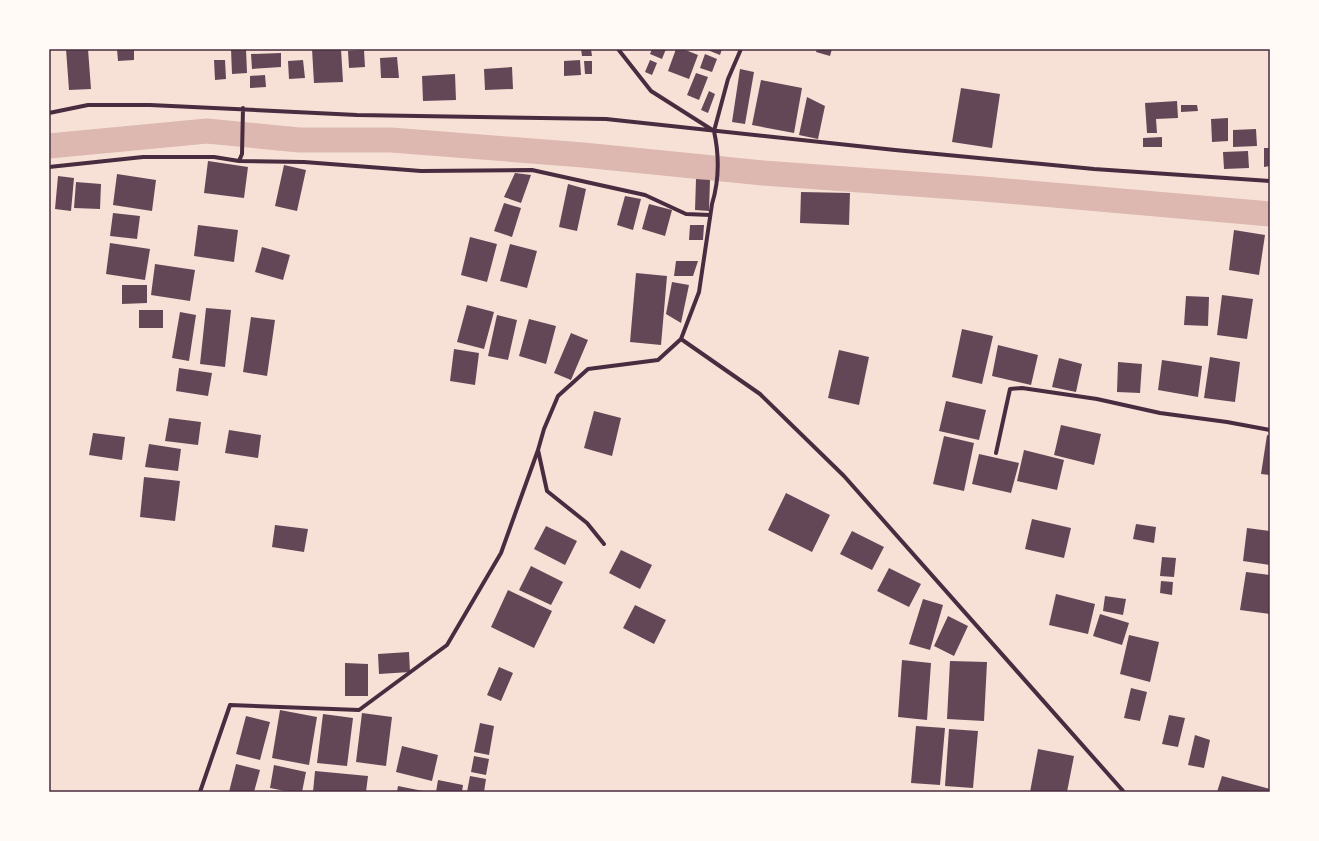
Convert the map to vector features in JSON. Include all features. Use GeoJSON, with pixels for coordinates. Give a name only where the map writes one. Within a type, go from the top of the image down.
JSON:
{"type":"FeatureCollection","features":[{"type":"Feature","properties":{"kind":"street"},"geometry":{"type":"LineString","coordinates":[[618,49],[652,91],[714,131]]}},
{"type":"Feature","properties":{"kind":"street"},"geometry":{"type":"LineString","coordinates":[[200,792],[230,705],[359,710],[447,645],[501,553],[538,450],[544,429],[558,396],[588,369],[658,360],[681,339],[699,292],[710,215],[715,194],[718,150],[714,131],[728,79],[741,49]]}},
{"type":"Feature","properties":{"kind":"street"},"geometry":{"type":"LineString","coordinates":[[49,113],[88,105],[243,108],[356,115],[606,119],[1094,168],[1270,181]]}},
{"type":"Feature","properties":{"kind":"street"},"geometry":{"type":"LineString","coordinates":[[239,161],[242,154],[243,108]]}},
{"type":"Feature","properties":{"kind":"street"},"geometry":{"type":"LineString","coordinates":[[49,167],[143,157],[214,157],[239,161],[304,162],[420,171],[532,170],[646,195],[686,214],[710,215]]}},
{"type":"Feature","properties":{"kind":"street"},"geometry":{"type":"LineString","coordinates":[[681,339],[760,394],[844,476],[1124,792]]}},
{"type":"Feature","properties":{"kind":"street"},"geometry":{"type":"LineString","coordinates":[[996,453],[1010,390],[1022,388],[1097,399],[1160,413],[1227,422],[1270,430]]}},
{"type":"Feature","properties":{"kind":"street"},"geometry":{"type":"LineString","coordinates":[[538,450],[547,491],[587,523],[604,544]]}},
{"type":"Feature","properties":{"kind":"building"},"geometry":{"type":"Polygon","coordinates":[[[66,49],[88,49],[91,89],[69,90],[66,49]]]}},
{"type":"Feature","properties":{"kind":"building"},"geometry":{"type":"Polygon","coordinates":[[[117,49],[134,49],[134,60],[118,61],[117,49]]]}},
{"type":"Feature","properties":{"kind":"building"},"geometry":{"type":"Polygon","coordinates":[[[231,49],[246,49],[247,73],[232,74],[231,49]]]}},
{"type":"Feature","properties":{"kind":"building"},"geometry":{"type":"Polygon","coordinates":[[[312,49],[341,49],[343,82],[314,83],[312,49]]]}},
{"type":"Feature","properties":{"kind":"building"},"geometry":{"type":"Polygon","coordinates":[[[581,49],[591,49],[592,56],[582,56],[581,49]]]}},
{"type":"Feature","properties":{"kind":"building"},"geometry":{"type":"Polygon","coordinates":[[[652,49],[666,49],[662,59],[650,54],[652,49]]]}},
{"type":"Feature","properties":{"kind":"building"},"geometry":{"type":"Polygon","coordinates":[[[676,49],[683,49],[698,55],[689,79],[668,71],[676,49]]]}},
{"type":"Feature","properties":{"kind":"building"},"geometry":{"type":"Polygon","coordinates":[[[705,49],[722,49],[720,55],[705,49]]]}},
{"type":"Feature","properties":{"kind":"building"},"geometry":{"type":"Polygon","coordinates":[[[817,49],[832,49],[830,56],[816,52],[817,49]]]}},
{"type":"Feature","properties":{"kind":"building"},"geometry":{"type":"Polygon","coordinates":[[[364,50],[365,67],[349,68],[348,51],[364,50]]]}},
{"type":"Feature","properties":{"kind":"building"},"geometry":{"type":"Polygon","coordinates":[[[281,53],[281,67],[252,69],[251,54],[281,53]]]}},
{"type":"Feature","properties":{"kind":"building"},"geometry":{"type":"Polygon","coordinates":[[[705,54],[717,59],[712,72],[700,68],[705,54]]]}},
{"type":"Feature","properties":{"kind":"building"},"geometry":{"type":"Polygon","coordinates":[[[397,57],[399,78],[381,78],[380,58],[397,57]]]}},
{"type":"Feature","properties":{"kind":"building"},"geometry":{"type":"Polygon","coordinates":[[[214,60],[225,60],[226,79],[215,80],[214,60]]]}},
{"type":"Feature","properties":{"kind":"building"},"geometry":{"type":"Polygon","coordinates":[[[303,60],[305,78],[289,79],[288,61],[303,60]]]}},
{"type":"Feature","properties":{"kind":"building"},"geometry":{"type":"Polygon","coordinates":[[[580,60],[581,75],[564,76],[564,61],[580,60]]]}},
{"type":"Feature","properties":{"kind":"building"},"geometry":{"type":"Polygon","coordinates":[[[650,60],[657,63],[652,75],[645,72],[650,60]]]}},
{"type":"Feature","properties":{"kind":"building"},"geometry":{"type":"Polygon","coordinates":[[[584,61],[592,61],[592,74],[585,74],[584,61]]]}},
{"type":"Feature","properties":{"kind":"building"},"geometry":{"type":"Polygon","coordinates":[[[512,67],[513,89],[485,90],[484,69],[512,67]]]}},
{"type":"Feature","properties":{"kind":"building"},"geometry":{"type":"Polygon","coordinates":[[[740,69],[754,72],[745,124],[732,122],[740,69]]]}},
{"type":"Feature","properties":{"kind":"building"},"geometry":{"type":"Polygon","coordinates":[[[696,73],[708,77],[699,100],[687,95],[696,73]]]}},
{"type":"Feature","properties":{"kind":"building"},"geometry":{"type":"Polygon","coordinates":[[[455,74],[456,100],[423,101],[422,76],[455,74]]]}},
{"type":"Feature","properties":{"kind":"building"},"geometry":{"type":"Polygon","coordinates":[[[265,75],[266,87],[250,88],[250,76],[265,75]]]}},
{"type":"Feature","properties":{"kind":"building"},"geometry":{"type":"Polygon","coordinates":[[[761,80],[802,88],[794,133],[752,125],[761,80]]]}},
{"type":"Feature","properties":{"kind":"building"},"geometry":{"type":"Polygon","coordinates":[[[961,88],[1000,94],[992,148],[952,142],[961,88]]]}},
{"type":"Feature","properties":{"kind":"building"},"geometry":{"type":"Polygon","coordinates":[[[709,91],[715,94],[708,113],[701,110],[709,91]]]}},
{"type":"Feature","properties":{"kind":"building"},"geometry":{"type":"Polygon","coordinates":[[[807,97],[825,106],[818,139],[799,135],[807,97]]]}},
{"type":"Feature","properties":{"kind":"building"},"geometry":{"type":"Polygon","coordinates":[[[1177,101],[1178,118],[1156,119],[1157,133],[1147,133],[1145,103],[1177,101]]]}},
{"type":"Feature","properties":{"kind":"building"},"geometry":{"type":"Polygon","coordinates":[[[1181,105],[1197,105],[1198,111],[1181,112],[1181,105]]]}},
{"type":"Feature","properties":{"kind":"building"},"geometry":{"type":"Polygon","coordinates":[[[1228,118],[1228,141],[1212,142],[1211,119],[1228,118]]]}},
{"type":"Feature","properties":{"kind":"building"},"geometry":{"type":"Polygon","coordinates":[[[1256,129],[1257,146],[1233,147],[1233,130],[1256,129]]]}},
{"type":"Feature","properties":{"kind":"building"},"geometry":{"type":"Polygon","coordinates":[[[1162,137],[1162,147],[1143,147],[1143,138],[1162,137]]]}},
{"type":"Feature","properties":{"kind":"building"},"geometry":{"type":"Polygon","coordinates":[[[1264,148],[1270,148],[1270,166],[1264,167],[1264,148]]]}},
{"type":"Feature","properties":{"kind":"building"},"geometry":{"type":"Polygon","coordinates":[[[1248,151],[1249,168],[1224,169],[1223,152],[1248,151]]]}},
{"type":"Feature","properties":{"kind":"building"},"geometry":{"type":"Polygon","coordinates":[[[208,161],[248,167],[244,198],[204,193],[208,161]]]}},
{"type":"Feature","properties":{"kind":"building"},"geometry":{"type":"Polygon","coordinates":[[[284,165],[306,170],[297,211],[275,206],[284,165]]]}},
{"type":"Feature","properties":{"kind":"building"},"geometry":{"type":"Polygon","coordinates":[[[515,173],[531,175],[521,203],[504,197],[515,173]]]}},
{"type":"Feature","properties":{"kind":"building"},"geometry":{"type":"Polygon","coordinates":[[[117,174],[156,180],[152,211],[113,205],[117,174]]]}},
{"type":"Feature","properties":{"kind":"building"},"geometry":{"type":"Polygon","coordinates":[[[58,176],[74,178],[71,211],[55,209],[58,176]]]}},
{"type":"Feature","properties":{"kind":"building"},"geometry":{"type":"Polygon","coordinates":[[[696,179],[710,180],[709,211],[695,210],[696,179]]]}},
{"type":"Feature","properties":{"kind":"building"},"geometry":{"type":"Polygon","coordinates":[[[76,182],[101,184],[100,209],[74,208],[76,182]]]}},
{"type":"Feature","properties":{"kind":"building"},"geometry":{"type":"Polygon","coordinates":[[[568,184],[586,189],[577,231],[559,227],[568,184]]]}},
{"type":"Feature","properties":{"kind":"building"},"geometry":{"type":"Polygon","coordinates":[[[801,192],[850,193],[849,225],[800,223],[801,192]]]}},
{"type":"Feature","properties":{"kind":"building"},"geometry":{"type":"Polygon","coordinates":[[[625,196],[641,199],[633,230],[617,225],[625,196]]]}},
{"type":"Feature","properties":{"kind":"building"},"geometry":{"type":"Polygon","coordinates":[[[504,203],[521,208],[512,237],[494,231],[504,203]]]}},
{"type":"Feature","properties":{"kind":"building"},"geometry":{"type":"Polygon","coordinates":[[[649,204],[672,210],[665,236],[642,229],[649,204]]]}},
{"type":"Feature","properties":{"kind":"building"},"geometry":{"type":"Polygon","coordinates":[[[113,213],[140,216],[137,239],[110,236],[113,213]]]}},
{"type":"Feature","properties":{"kind":"building"},"geometry":{"type":"Polygon","coordinates":[[[198,225],[238,230],[234,262],[194,256],[198,225]]]}},
{"type":"Feature","properties":{"kind":"building"},"geometry":{"type":"Polygon","coordinates":[[[690,225],[704,225],[703,240],[689,240],[690,225]]]}},
{"type":"Feature","properties":{"kind":"building"},"geometry":{"type":"Polygon","coordinates":[[[1234,230],[1265,235],[1259,275],[1229,270],[1234,230]]]}},
{"type":"Feature","properties":{"kind":"building"},"geometry":{"type":"Polygon","coordinates":[[[470,237],[497,244],[487,282],[461,275],[470,237]]]}},
{"type":"Feature","properties":{"kind":"building"},"geometry":{"type":"Polygon","coordinates":[[[110,243],[150,249],[145,280],[106,274],[110,243]]]}},
{"type":"Feature","properties":{"kind":"building"},"geometry":{"type":"Polygon","coordinates":[[[510,244],[537,251],[527,288],[500,281],[510,244]]]}},
{"type":"Feature","properties":{"kind":"building"},"geometry":{"type":"Polygon","coordinates":[[[262,247],[290,255],[283,280],[255,272],[262,247]]]}},
{"type":"Feature","properties":{"kind":"building"},"geometry":{"type":"Polygon","coordinates":[[[676,261],[698,261],[693,276],[674,276],[676,261]]]}},
{"type":"Feature","properties":{"kind":"building"},"geometry":{"type":"Polygon","coordinates":[[[155,264],[195,270],[190,301],[151,295],[155,264]]]}},
{"type":"Feature","properties":{"kind":"building"},"geometry":{"type":"Polygon","coordinates":[[[636,273],[667,276],[661,345],[630,342],[636,273]]]}},
{"type":"Feature","properties":{"kind":"building"},"geometry":{"type":"Polygon","coordinates":[[[672,282],[689,285],[681,323],[666,314],[672,282]]]}},
{"type":"Feature","properties":{"kind":"building"},"geometry":{"type":"Polygon","coordinates":[[[122,285],[147,285],[147,303],[122,304],[122,285]]]}},
{"type":"Feature","properties":{"kind":"building"},"geometry":{"type":"Polygon","coordinates":[[[1222,295],[1253,299],[1247,339],[1217,335],[1222,295]]]}},
{"type":"Feature","properties":{"kind":"building"},"geometry":{"type":"Polygon","coordinates":[[[1186,296],[1209,297],[1208,326],[1184,325],[1186,296]]]}},
{"type":"Feature","properties":{"kind":"building"},"geometry":{"type":"Polygon","coordinates":[[[467,305],[494,312],[484,349],[457,342],[467,305]]]}},
{"type":"Feature","properties":{"kind":"building"},"geometry":{"type":"Polygon","coordinates":[[[206,308],[231,310],[225,367],[200,364],[206,308]]]}},
{"type":"Feature","properties":{"kind":"building"},"geometry":{"type":"Polygon","coordinates":[[[139,310],[163,310],[163,328],[139,328],[139,310]]]}},
{"type":"Feature","properties":{"kind":"building"},"geometry":{"type":"Polygon","coordinates":[[[180,312],[196,315],[189,361],[172,358],[180,312]]]}},
{"type":"Feature","properties":{"kind":"building"},"geometry":{"type":"Polygon","coordinates":[[[497,315],[517,320],[508,360],[488,356],[497,315]]]}},
{"type":"Feature","properties":{"kind":"building"},"geometry":{"type":"Polygon","coordinates":[[[251,317],[275,320],[267,376],[243,372],[251,317]]]}},
{"type":"Feature","properties":{"kind":"building"},"geometry":{"type":"Polygon","coordinates":[[[529,319],[556,326],[546,364],[519,356],[529,319]]]}},
{"type":"Feature","properties":{"kind":"building"},"geometry":{"type":"Polygon","coordinates":[[[962,329],[993,336],[982,384],[952,377],[962,329]]]}},
{"type":"Feature","properties":{"kind":"building"},"geometry":{"type":"Polygon","coordinates":[[[571,333],[588,340],[571,380],[554,373],[571,333]]]}},
{"type":"Feature","properties":{"kind":"building"},"geometry":{"type":"Polygon","coordinates":[[[998,345],[1038,355],[1031,385],[992,376],[998,345]]]}},
{"type":"Feature","properties":{"kind":"building"},"geometry":{"type":"Polygon","coordinates":[[[454,349],[479,353],[475,385],[450,381],[454,349]]]}},
{"type":"Feature","properties":{"kind":"building"},"geometry":{"type":"Polygon","coordinates":[[[839,350],[869,357],[859,405],[828,398],[839,350]]]}},
{"type":"Feature","properties":{"kind":"building"},"geometry":{"type":"Polygon","coordinates":[[[1210,357],[1240,362],[1235,402],[1204,398],[1210,357]]]}},
{"type":"Feature","properties":{"kind":"building"},"geometry":{"type":"Polygon","coordinates":[[[1059,358],[1082,364],[1076,392],[1052,387],[1059,358]]]}},
{"type":"Feature","properties":{"kind":"building"},"geometry":{"type":"Polygon","coordinates":[[[1162,360],[1202,366],[1198,397],[1158,390],[1162,360]]]}},
{"type":"Feature","properties":{"kind":"building"},"geometry":{"type":"Polygon","coordinates":[[[1118,362],[1142,364],[1140,393],[1117,392],[1118,362]]]}},
{"type":"Feature","properties":{"kind":"building"},"geometry":{"type":"Polygon","coordinates":[[[179,368],[212,373],[208,396],[176,391],[179,368]]]}},
{"type":"Feature","properties":{"kind":"building"},"geometry":{"type":"Polygon","coordinates":[[[946,401],[986,410],[979,440],[939,431],[946,401]]]}},
{"type":"Feature","properties":{"kind":"building"},"geometry":{"type":"Polygon","coordinates":[[[594,411],[621,418],[612,456],[584,448],[594,411]]]}},
{"type":"Feature","properties":{"kind":"building"},"geometry":{"type":"Polygon","coordinates":[[[169,418],[201,422],[198,445],[165,441],[169,418]]]}},
{"type":"Feature","properties":{"kind":"building"},"geometry":{"type":"Polygon","coordinates":[[[1061,425],[1101,434],[1094,465],[1054,455],[1061,425]]]}},
{"type":"Feature","properties":{"kind":"building"},"geometry":{"type":"Polygon","coordinates":[[[229,430],[261,435],[258,458],[225,453],[229,430]]]}},
{"type":"Feature","properties":{"kind":"building"},"geometry":{"type":"Polygon","coordinates":[[[93,433],[125,437],[122,460],[89,455],[93,433]]]}},
{"type":"Feature","properties":{"kind":"building"},"geometry":{"type":"Polygon","coordinates":[[[1267,435],[1270,436],[1270,475],[1261,474],[1267,435]]]}},
{"type":"Feature","properties":{"kind":"building"},"geometry":{"type":"Polygon","coordinates":[[[944,436],[974,443],[964,491],[933,484],[944,436]]]}},
{"type":"Feature","properties":{"kind":"building"},"geometry":{"type":"Polygon","coordinates":[[[149,444],[181,449],[178,471],[145,467],[149,444]]]}},
{"type":"Feature","properties":{"kind":"building"},"geometry":{"type":"Polygon","coordinates":[[[1024,450],[1064,460],[1057,490],[1017,481],[1024,450]]]}},
{"type":"Feature","properties":{"kind":"building"},"geometry":{"type":"Polygon","coordinates":[[[979,454],[1019,463],[1011,493],[972,484],[979,454]]]}},
{"type":"Feature","properties":{"kind":"building"},"geometry":{"type":"Polygon","coordinates":[[[144,477],[180,481],[175,521],[140,517],[144,477]]]}},
{"type":"Feature","properties":{"kind":"building"},"geometry":{"type":"Polygon","coordinates":[[[786,493],[830,515],[812,552],[768,530],[786,493]]]}},
{"type":"Feature","properties":{"kind":"building"},"geometry":{"type":"Polygon","coordinates":[[[1032,519],[1071,528],[1064,558],[1025,549],[1032,519]]]}},
{"type":"Feature","properties":{"kind":"building"},"geometry":{"type":"Polygon","coordinates":[[[1136,524],[1156,527],[1154,543],[1133,539],[1136,524]]]}},
{"type":"Feature","properties":{"kind":"building"},"geometry":{"type":"Polygon","coordinates":[[[275,525],[308,529],[304,552],[272,547],[275,525]]]}},
{"type":"Feature","properties":{"kind":"building"},"geometry":{"type":"Polygon","coordinates":[[[546,526],[577,541],[565,565],[534,549],[546,526]]]}},
{"type":"Feature","properties":{"kind":"building"},"geometry":{"type":"Polygon","coordinates":[[[1247,528],[1270,531],[1270,565],[1243,561],[1247,528]]]}},
{"type":"Feature","properties":{"kind":"building"},"geometry":{"type":"Polygon","coordinates":[[[852,531],[884,547],[872,570],[840,554],[852,531]]]}},
{"type":"Feature","properties":{"kind":"building"},"geometry":{"type":"Polygon","coordinates":[[[621,550],[652,565],[640,589],[609,573],[621,550]]]}},
{"type":"Feature","properties":{"kind":"building"},"geometry":{"type":"Polygon","coordinates":[[[1162,557],[1176,558],[1174,577],[1160,576],[1162,557]]]}},
{"type":"Feature","properties":{"kind":"building"},"geometry":{"type":"Polygon","coordinates":[[[531,566],[563,582],[551,605],[519,590],[531,566]]]}},
{"type":"Feature","properties":{"kind":"building"},"geometry":{"type":"Polygon","coordinates":[[[889,568],[921,584],[909,607],[877,591],[889,568]]]}},
{"type":"Feature","properties":{"kind":"building"},"geometry":{"type":"Polygon","coordinates":[[[1246,572],[1270,575],[1270,614],[1240,610],[1246,572]]]}},
{"type":"Feature","properties":{"kind":"building"},"geometry":{"type":"Polygon","coordinates":[[[1161,581],[1173,582],[1172,595],[1160,593],[1161,581]]]}},
{"type":"Feature","properties":{"kind":"building"},"geometry":{"type":"Polygon","coordinates":[[[508,590],[552,611],[534,648],[491,627],[508,590]]]}},
{"type":"Feature","properties":{"kind":"building"},"geometry":{"type":"Polygon","coordinates":[[[1056,594],[1095,604],[1088,634],[1049,625],[1056,594]]]}},
{"type":"Feature","properties":{"kind":"building"},"geometry":{"type":"Polygon","coordinates":[[[1105,596],[1126,599],[1123,615],[1103,611],[1105,596]]]}},
{"type":"Feature","properties":{"kind":"building"},"geometry":{"type":"Polygon","coordinates":[[[923,599],[943,605],[930,650],[909,644],[923,599]]]}},
{"type":"Feature","properties":{"kind":"building"},"geometry":{"type":"Polygon","coordinates":[[[635,605],[666,620],[654,644],[623,628],[635,605]]]}},
{"type":"Feature","properties":{"kind":"building"},"geometry":{"type":"Polygon","coordinates":[[[1100,614],[1129,623],[1122,645],[1093,636],[1100,614]]]}},
{"type":"Feature","properties":{"kind":"building"},"geometry":{"type":"Polygon","coordinates":[[[948,616],[968,626],[954,656],[934,646],[948,616]]]}},
{"type":"Feature","properties":{"kind":"building"},"geometry":{"type":"Polygon","coordinates":[[[1129,635],[1159,642],[1150,682],[1120,674],[1129,635]]]}},
{"type":"Feature","properties":{"kind":"building"},"geometry":{"type":"Polygon","coordinates":[[[409,652],[410,672],[379,674],[378,654],[409,652]]]}},
{"type":"Feature","properties":{"kind":"building"},"geometry":{"type":"Polygon","coordinates":[[[902,660],[931,663],[927,720],[898,717],[902,660]]]}},
{"type":"Feature","properties":{"kind":"building"},"geometry":{"type":"Polygon","coordinates":[[[950,661],[987,662],[984,721],[947,719],[950,661]]]}},
{"type":"Feature","properties":{"kind":"building"},"geometry":{"type":"Polygon","coordinates":[[[345,663],[368,664],[368,696],[345,696],[345,663]]]}},
{"type":"Feature","properties":{"kind":"building"},"geometry":{"type":"Polygon","coordinates":[[[499,667],[513,673],[501,701],[487,695],[499,667]]]}},
{"type":"Feature","properties":{"kind":"building"},"geometry":{"type":"Polygon","coordinates":[[[1131,688],[1147,692],[1140,721],[1124,718],[1131,688]]]}},
{"type":"Feature","properties":{"kind":"building"},"geometry":{"type":"Polygon","coordinates":[[[280,710],[317,717],[309,765],[272,758],[280,710]]]}},
{"type":"Feature","properties":{"kind":"building"},"geometry":{"type":"Polygon","coordinates":[[[362,713],[392,717],[386,766],[356,762],[362,713]]]}},
{"type":"Feature","properties":{"kind":"building"},"geometry":{"type":"Polygon","coordinates":[[[323,714],[353,718],[347,766],[317,763],[323,714]]]}},
{"type":"Feature","properties":{"kind":"building"},"geometry":{"type":"Polygon","coordinates":[[[1169,715],[1185,718],[1178,747],[1162,744],[1169,715]]]}},
{"type":"Feature","properties":{"kind":"building"},"geometry":{"type":"Polygon","coordinates":[[[246,716],[270,722],[260,760],[236,754],[246,716]]]}},
{"type":"Feature","properties":{"kind":"building"},"geometry":{"type":"Polygon","coordinates":[[[480,723],[494,726],[489,755],[474,752],[480,723]]]}},
{"type":"Feature","properties":{"kind":"building"},"geometry":{"type":"Polygon","coordinates":[[[916,726],[945,728],[940,785],[911,783],[916,726]]]}},
{"type":"Feature","properties":{"kind":"building"},"geometry":{"type":"Polygon","coordinates":[[[949,729],[978,731],[973,788],[945,786],[949,729]]]}},
{"type":"Feature","properties":{"kind":"building"},"geometry":{"type":"Polygon","coordinates":[[[1195,735],[1210,740],[1204,768],[1188,765],[1195,735]]]}},
{"type":"Feature","properties":{"kind":"building"},"geometry":{"type":"Polygon","coordinates":[[[402,746],[438,755],[432,781],[396,772],[402,746]]]}},
{"type":"Feature","properties":{"kind":"building"},"geometry":{"type":"Polygon","coordinates":[[[1038,749],[1074,756],[1067,792],[1030,792],[1038,749]]]}},
{"type":"Feature","properties":{"kind":"building"},"geometry":{"type":"Polygon","coordinates":[[[474,756],[489,759],[486,775],[471,772],[474,756]]]}},
{"type":"Feature","properties":{"kind":"building"},"geometry":{"type":"Polygon","coordinates":[[[236,764],[260,770],[254,792],[229,792],[236,764]]]}},
{"type":"Feature","properties":{"kind":"building"},"geometry":{"type":"Polygon","coordinates":[[[274,765],[306,772],[302,792],[290,792],[270,788],[274,765]]]}},
{"type":"Feature","properties":{"kind":"building"},"geometry":{"type":"Polygon","coordinates":[[[315,771],[368,776],[366,792],[313,792],[315,771]]]}},
{"type":"Feature","properties":{"kind":"building"},"geometry":{"type":"Polygon","coordinates":[[[470,776],[486,779],[484,792],[467,792],[470,776]]]}},
{"type":"Feature","properties":{"kind":"building"},"geometry":{"type":"Polygon","coordinates":[[[1222,776],[1270,789],[1270,792],[1217,792],[1222,776]]]}},
{"type":"Feature","properties":{"kind":"building"},"geometry":{"type":"Polygon","coordinates":[[[438,780],[463,785],[462,792],[436,792],[438,780]]]}},
{"type":"Feature","properties":{"kind":"building"},"geometry":{"type":"Polygon","coordinates":[[[398,786],[423,791],[423,792],[397,792],[398,786]]]}},
{"type":"Feature","properties":{"kind":"waterway"},"geometry":{"type":"LineString","coordinates":[[49,146],[207,131],[299,140],[391,140],[583,155],[763,173],[984,189],[1270,214]]}}]}
